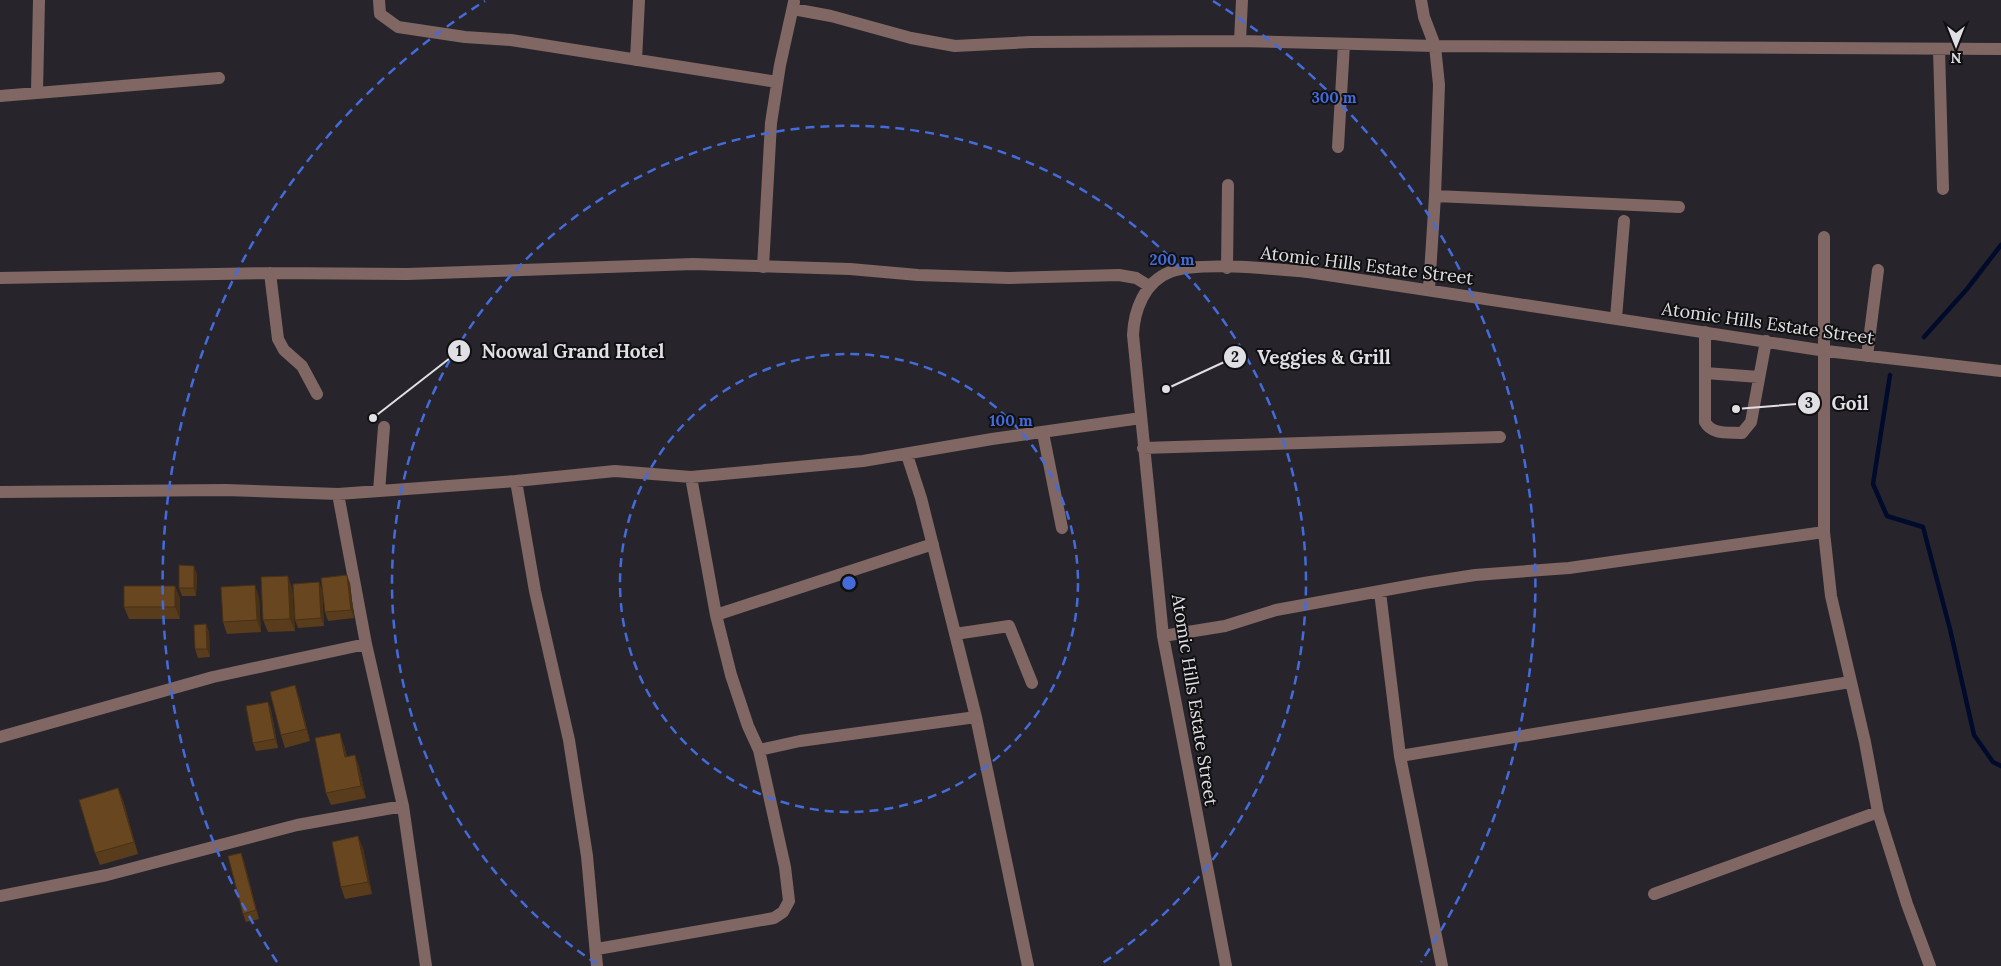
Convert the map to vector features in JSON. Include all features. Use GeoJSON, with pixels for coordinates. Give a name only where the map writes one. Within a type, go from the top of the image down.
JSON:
{"type":"FeatureCollection","features":[{"type":"Feature","properties":{"kind":"street"},"geometry":{"type":"LineString","coordinates":[[37,92],[39,0]]}},
{"type":"Feature","properties":{"kind":"street"},"geometry":{"type":"LineString","coordinates":[[379,0],[380,14],[398,27],[465,37],[511,40],[777,82]]}},
{"type":"Feature","properties":{"kind":"street"},"geometry":{"type":"LineString","coordinates":[[636,60],[638,0]]}},
{"type":"Feature","properties":{"kind":"street"},"geometry":{"type":"LineString","coordinates":[[1240,41],[1242,0]]}},
{"type":"Feature","properties":{"kind":"street"},"geometry":{"type":"LineString","coordinates":[[1422,0],[1424,17],[1435,46],[1439,85],[1435,196],[1428,289]]}},
{"type":"Feature","properties":{"kind":"street"},"geometry":{"type":"LineString","coordinates":[[763,267],[766,184],[777,82],[794,4],[911,38],[955,46],[1030,42],[1240,41],[1435,46],[2001,49]]}},
{"type":"Feature","properties":{"kind":"street"},"geometry":{"type":"LineString","coordinates":[[1338,147],[1344,44]]}},
{"type":"Feature","properties":{"kind":"street"},"geometry":{"type":"LineString","coordinates":[[1939,49],[1943,189]]}},
{"type":"Feature","properties":{"kind":"street"},"geometry":{"type":"LineString","coordinates":[[0,96],[219,78]]}},
{"type":"Feature","properties":{"kind":"street"},"geometry":{"type":"LineString","coordinates":[[1227,268],[1228,185]]}},
{"type":"Feature","properties":{"kind":"street"},"geometry":{"type":"LineString","coordinates":[[1435,196],[1679,207]]}},
{"type":"Feature","properties":{"kind":"street"},"geometry":{"type":"LineString","coordinates":[[1616,318],[1624,221]]}},
{"type":"Feature","properties":{"kind":"street"},"geometry":{"type":"LineString","coordinates":[[1824,237],[1826,351],[1824,532],[1831,596],[1878,812],[1907,904],[1930,966]]}},
{"type":"Feature","properties":{"kind":"street"},"geometry":{"type":"LineString","coordinates":[[0,278],[270,273],[407,274],[693,264],[850,269],[918,275],[1008,278],[1119,275],[1136,278],[1149,286]]}},
{"type":"Feature","properties":{"kind":"street","name":"Atomic Hills Estate Street"},"geometry":{"type":"LineString","coordinates":[[1226,966],[1164,636],[1133,335],[1134,316],[1149,286],[1170,272],[1187,269],[1227,268],[1308,272],[1826,351],[2001,372]]}},
{"type":"Feature","properties":{"kind":"street"},"geometry":{"type":"LineString","coordinates":[[1867,356],[1878,270]]}},
{"type":"Feature","properties":{"kind":"street"},"geometry":{"type":"LineString","coordinates":[[270,273],[278,339],[284,350],[302,366],[318,394]]}},
{"type":"Feature","properties":{"kind":"street"},"geometry":{"type":"LineString","coordinates":[[1706,332],[1705,422],[1708,428],[1715,432],[1742,433],[1751,422],[1766,341]]}},
{"type":"Feature","properties":{"kind":"street"},"geometry":{"type":"LineString","coordinates":[[1705,372],[1759,377]]}},
{"type":"Feature","properties":{"kind":"street"},"geometry":{"type":"LineString","coordinates":[[0,492],[225,490],[338,494],[516,481],[615,471],[691,477],[907,455],[992,439],[1141,418]]}},
{"type":"Feature","properties":{"kind":"street"},"geometry":{"type":"LineString","coordinates":[[379,490],[384,427]]}},
{"type":"Feature","properties":{"kind":"street"},"geometry":{"type":"LineString","coordinates":[[1043,433],[1062,528]]}},
{"type":"Feature","properties":{"kind":"street"},"geometry":{"type":"LineString","coordinates":[[1144,448],[1500,437]]}},
{"type":"Feature","properties":{"kind":"street"},"geometry":{"type":"LineString","coordinates":[[907,455],[933,544],[976,717],[1028,966]]}},
{"type":"Feature","properties":{"kind":"street"},"geometry":{"type":"LineString","coordinates":[[597,949],[774,918],[783,912],[789,901],[785,866],[759,750],[731,675],[716,615],[691,477]]}},
{"type":"Feature","properties":{"kind":"street"},"geometry":{"type":"LineString","coordinates":[[516,481],[535,591],[569,740],[587,856],[597,949],[597,966]]}},
{"type":"Feature","properties":{"kind":"street"},"geometry":{"type":"LineString","coordinates":[[338,494],[366,644],[403,806],[426,966]]}},
{"type":"Feature","properties":{"kind":"street"},"geometry":{"type":"LineString","coordinates":[[1164,636],[1225,626],[1276,610],[1475,575],[1569,568],[1824,532]]}},
{"type":"Feature","properties":{"kind":"street"},"geometry":{"type":"LineString","coordinates":[[716,615],[933,544]]}},
{"type":"Feature","properties":{"kind":"street"},"geometry":{"type":"LineString","coordinates":[[1380,592],[1400,756],[1442,966]]}},
{"type":"Feature","properties":{"kind":"street"},"geometry":{"type":"LineString","coordinates":[[955,634],[1008,626],[1032,683]]}},
{"type":"Feature","properties":{"kind":"street"},"geometry":{"type":"LineString","coordinates":[[0,737],[213,676],[366,644]]}},
{"type":"Feature","properties":{"kind":"street"},"geometry":{"type":"LineString","coordinates":[[1400,756],[1850,682]]}},
{"type":"Feature","properties":{"kind":"street"},"geometry":{"type":"LineString","coordinates":[[759,750],[800,741],[976,717]]}},
{"type":"Feature","properties":{"kind":"street"},"geometry":{"type":"LineString","coordinates":[[0,896],[107,875],[297,825],[403,806]]}},
{"type":"Feature","properties":{"kind":"street"},"geometry":{"type":"LineString","coordinates":[[1654,894],[1878,812]]}},
{"type":"Feature","properties":{"kind":"building"},"geometry":{"type":"Polygon","coordinates":[[[179,565],[194,566],[194,588],[179,588],[179,565]]]}},
{"type":"Feature","properties":{"kind":"building"},"geometry":{"type":"Polygon","coordinates":[[[347,575],[351,610],[325,612],[321,578],[347,575]]]}},
{"type":"Feature","properties":{"kind":"building"},"geometry":{"type":"Polygon","coordinates":[[[288,576],[290,619],[263,620],[261,577],[288,576]]]}},
{"type":"Feature","properties":{"kind":"building"},"geometry":{"type":"Polygon","coordinates":[[[319,582],[321,618],[295,620],[293,584],[319,582]]]}},
{"type":"Feature","properties":{"kind":"building"},"geometry":{"type":"Polygon","coordinates":[[[255,585],[257,620],[223,622],[221,587],[255,585]]]}},
{"type":"Feature","properties":{"kind":"building"},"geometry":{"type":"Polygon","coordinates":[[[124,586],[175,586],[175,607],[124,607],[124,586]]]}},
{"type":"Feature","properties":{"kind":"building"},"geometry":{"type":"Polygon","coordinates":[[[206,624],[207,649],[195,649],[194,625],[206,624]]]}},
{"type":"Feature","properties":{"kind":"building"},"geometry":{"type":"Polygon","coordinates":[[[295,685],[306,729],[281,735],[270,692],[295,685]]]}},
{"type":"Feature","properties":{"kind":"building"},"geometry":{"type":"Polygon","coordinates":[[[268,702],[275,739],[253,743],[246,706],[268,702]]]}},
{"type":"Feature","properties":{"kind":"building"},"geometry":{"type":"Polygon","coordinates":[[[340,733],[345,757],[355,755],[361,786],[326,793],[315,738],[340,733]]]}},
{"type":"Feature","properties":{"kind":"building"},"geometry":{"type":"Polygon","coordinates":[[[118,788],[134,842],[95,853],[79,800],[118,788]]]}},
{"type":"Feature","properties":{"kind":"building"},"geometry":{"type":"Polygon","coordinates":[[[358,836],[368,882],[341,887],[332,842],[358,836]]]}},
{"type":"Feature","properties":{"kind":"building"},"geometry":{"type":"Polygon","coordinates":[[[241,853],[256,910],[243,914],[228,856],[241,853]]]}},
{"type":"Feature","properties":{"kind":"waterway"},"geometry":{"type":"LineString","coordinates":[[1924,337],[1967,289],[2001,245]]}},
{"type":"Feature","properties":{"kind":"waterway"},"geometry":{"type":"LineString","coordinates":[[1890,375],[1873,484],[1887,516],[1923,527],[1950,629],[1974,735],[1993,762],[2001,766]]}},
{"type":"Feature","properties":{"kind":"place","name":"Veggies & Grill"},"geometry":{"type":"Point","coordinates":[1166,389]}},
{"type":"Feature","properties":{"kind":"place","name":"Goil"},"geometry":{"type":"Point","coordinates":[1736,409]}},
{"type":"Feature","properties":{"kind":"place","name":"Noowal Grand Hotel"},"geometry":{"type":"Point","coordinates":[373,418]}}]}
